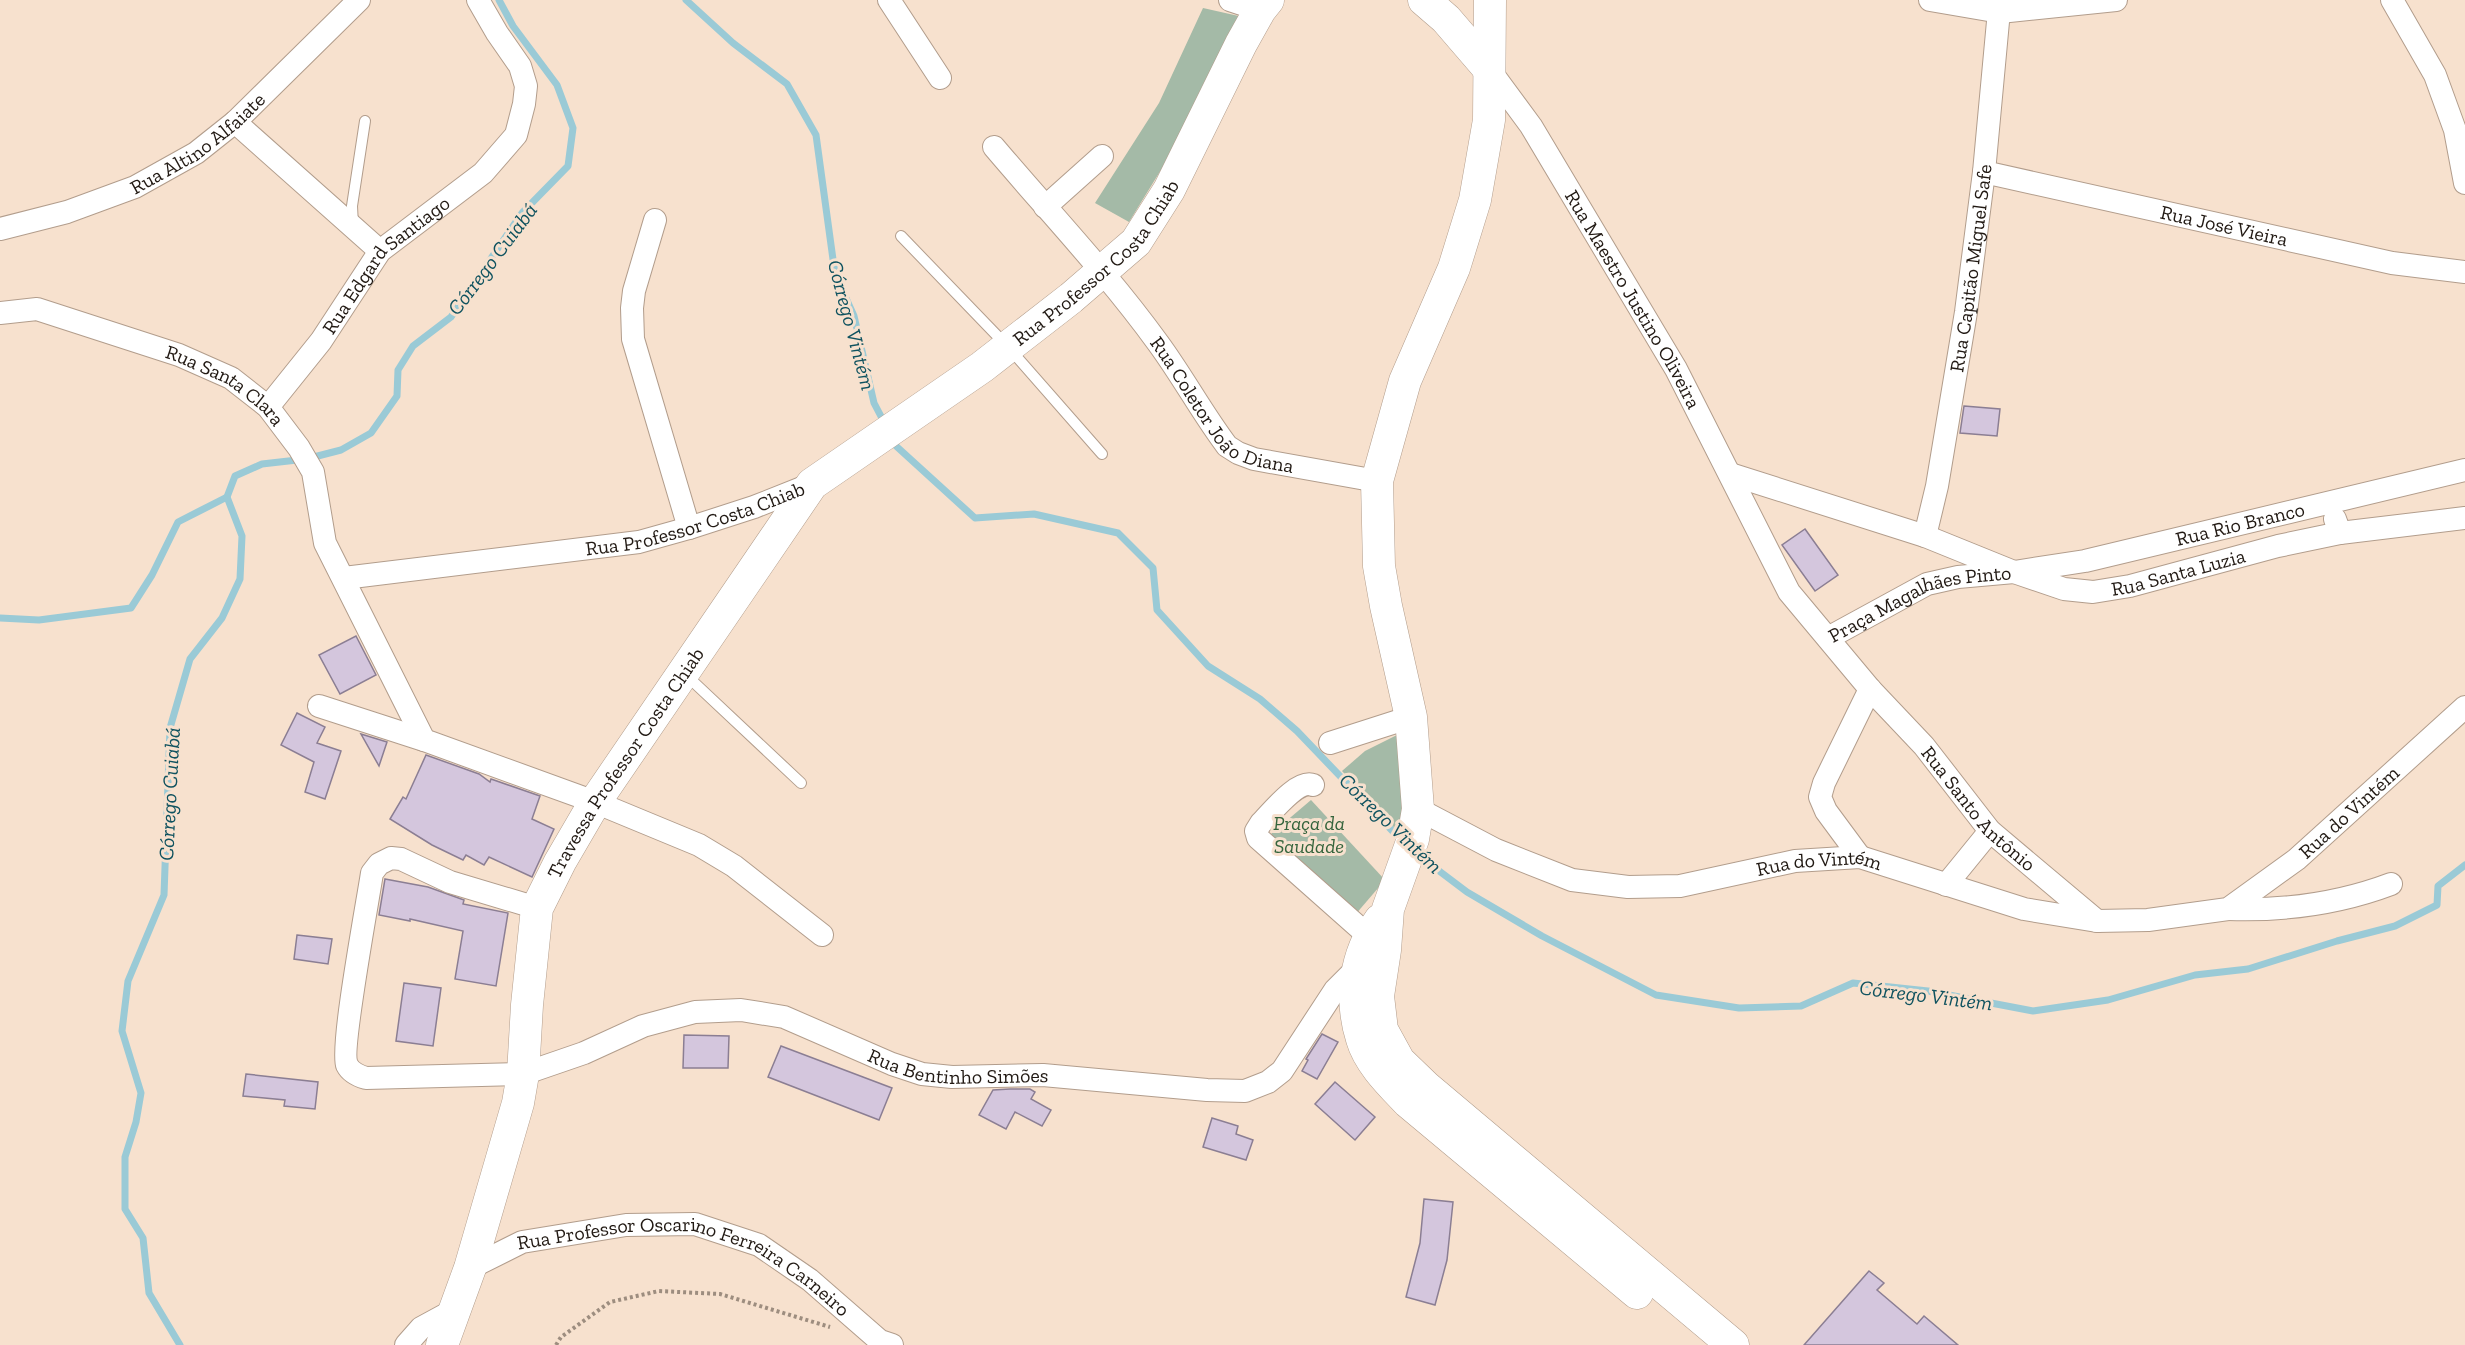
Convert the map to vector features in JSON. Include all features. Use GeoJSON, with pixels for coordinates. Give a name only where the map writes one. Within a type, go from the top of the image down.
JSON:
{"type":"FeatureCollection","features":[{"type":"Feature","properties":{"kind":"main road"},"geometry":{"type":"LineString","coordinates":[[1470,0],[1435,10],[1489,69]]}},
{"type":"Feature","properties":{"kind":"main road"},"geometry":{"type":"LineString","coordinates":[[1490,0],[1489,120],[1475,200],[1454,268],[1405,381],[1377,481],[1379,566],[1411,717],[1418,809],[1413,839],[1377,944],[1380,1019],[1382,1030],[1399,1061],[1426,1087],[1718,1343]]}},
{"type":"Feature","properties":{"kind":"main road","name":"Rua Professor Costa Chiab"},"geometry":{"type":"LineString","coordinates":[[812,484],[1009,348],[1136,242],[1169,190],[1264,5]]}},
{"type":"Feature","properties":{"kind":"main road","name":"Travessa Professor Costa Chiab"},"geometry":{"type":"LineString","coordinates":[[524,1074],[527,1005],[537,908],[560,862],[596,802],[812,484]]}},
{"type":"Feature","properties":{"kind":"main road"},"geometry":{"type":"LineString","coordinates":[[1377,944],[1357,968],[1354,998],[1362,1040],[1389,1082],[1417,1110],[1718,1343]]}},
{"type":"Feature","properties":{"kind":"main road"},"geometry":{"type":"LineString","coordinates":[[442,1345],[470,1268],[508,1143],[524,1074]]}},
{"type":"Feature","properties":{"kind":"street","name":"Rua Altino Alfaiate"},"geometry":{"type":"LineString","coordinates":[[0,230],[67,212],[135,188],[196,153],[235,122],[359,0]]}},
{"type":"Feature","properties":{"kind":"street","name":"Rua Edgard Santiago"},"geometry":{"type":"LineString","coordinates":[[268,407],[321,341],[380,251],[483,173],[516,135],[526,86],[520,66],[477,0]]}},
{"type":"Feature","properties":{"kind":"street"},"geometry":{"type":"LineString","coordinates":[[889,0],[940,78]]}},
{"type":"Feature","properties":{"kind":"street"},"geometry":{"type":"LineString","coordinates":[[1230,0],[1264,5]]}},
{"type":"Feature","properties":{"kind":"street"},"geometry":{"type":"LineString","coordinates":[[1930,0],[2000,6],[2116,0]]}},
{"type":"Feature","properties":{"kind":"street"},"geometry":{"type":"LineString","coordinates":[[2392,0],[2435,75],[2455,130],[2465,183]]}},
{"type":"Feature","properties":{"kind":"street","name":"Rua Capitão Miguel Safe"},"geometry":{"type":"LineString","coordinates":[[1925,536],[1937,486],[1962,335],[1984,172],[2000,6]]}},
{"type":"Feature","properties":{"kind":"street","name":"Rua Maestro Justino Oliveira"},"geometry":{"type":"LineString","coordinates":[[1489,69],[1531,126],[1676,369],[1730,474]]}},
{"type":"Feature","properties":{"kind":"street"},"geometry":{"type":"LineString","coordinates":[[235,122],[380,251]]}},
{"type":"Feature","properties":{"kind":"street","name":"Rua Coletor João Diana"},"geometry":{"type":"LineString","coordinates":[[994,147],[1102,270],[1159,344],[1227,446],[1254,459],[1377,481]]}},
{"type":"Feature","properties":{"kind":"street"},"geometry":{"type":"LineString","coordinates":[[1045,207],[1102,156]]}},
{"type":"Feature","properties":{"kind":"street","name":"Rua José Vieira"},"geometry":{"type":"LineString","coordinates":[[1984,172],[2392,263],[2465,272]]}},
{"type":"Feature","properties":{"kind":"street"},"geometry":{"type":"LineString","coordinates":[[655,220],[634,291],[633,339],[689,528]]}},
{"type":"Feature","properties":{"kind":"street","name":"Rua Santa Clara"},"geometry":{"type":"LineString","coordinates":[[0,313],[37,309],[179,355],[231,378],[268,407],[299,448],[313,472],[325,543],[345,578]]}},
{"type":"Feature","properties":{"kind":"street","name":"Rua Rio Branco"},"geometry":{"type":"LineString","coordinates":[[2014,572],[2085,561],[2465,470]]}},
{"type":"Feature","properties":{"kind":"street","name":"Praça Magalhães Pinto"},"geometry":{"type":"LineString","coordinates":[[1730,474],[1925,536],[2014,572]]}},
{"type":"Feature","properties":{"kind":"street","name":"Praça Magalhães Pinto"},"geometry":{"type":"LineString","coordinates":[[1730,474],[1789,592],[1828,638],[1927,584],[1958,577],[2014,572]]}},
{"type":"Feature","properties":{"kind":"street","name":"Rua Professor Costa Chiab"},"geometry":{"type":"LineString","coordinates":[[345,578],[639,542],[754,507],[812,484]]}},
{"type":"Feature","properties":{"kind":"street"},"geometry":{"type":"LineString","coordinates":[[2330,503],[2340,533]]}},
{"type":"Feature","properties":{"kind":"street","name":"Rua Santa Luzia"},"geometry":{"type":"LineString","coordinates":[[2014,572],[2064,589],[2093,592],[2130,586],[2278,546],[2340,533],[2465,518]]}},
{"type":"Feature","properties":{"kind":"street"},"geometry":{"type":"LineString","coordinates":[[345,578],[424,740]]}},
{"type":"Feature","properties":{"kind":"street","name":"Rua Santo Antônio"},"geometry":{"type":"LineString","coordinates":[[1828,638],[1870,689],[1924,746],[1990,831],[2097,921]]}},
{"type":"Feature","properties":{"kind":"street"},"geometry":{"type":"LineString","coordinates":[[1860,857],[1826,812],[1820,797],[1824,783],[1870,689]]}},
{"type":"Feature","properties":{"kind":"street"},"geometry":{"type":"LineString","coordinates":[[319,706],[424,740],[596,802],[699,845],[734,866],[822,935]]}},
{"type":"Feature","properties":{"kind":"street","name":"Rua do Vintém"},"geometry":{"type":"LineString","coordinates":[[2228,909],[2297,859],[2465,707]]}},
{"type":"Feature","properties":{"kind":"street"},"geometry":{"type":"LineString","coordinates":[[1330,743],[1411,717]]}},
{"type":"Feature","properties":{"kind":"street"},"geometry":{"type":"LineString","coordinates":[[1313,784],[1300,785],[1260,824],[1256,831],[1258,838],[1377,944]]}},
{"type":"Feature","properties":{"kind":"street","name":"Rua do Vintém"},"geometry":{"type":"LineString","coordinates":[[1418,809],[1496,850],[1572,880],[1628,888],[1680,886],[1795,861],[1860,857],[2024,909],[2097,921],[2148,920],[2228,909],[2271,910],[2362,895],[2391,884]]}},
{"type":"Feature","properties":{"kind":"street"},"geometry":{"type":"LineString","coordinates":[[1946,885],[1990,831]]}},
{"type":"Feature","properties":{"kind":"street","name":"Rua Bentinho Simões"},"geometry":{"type":"LineString","coordinates":[[537,908],[450,882],[401,859],[391,858],[379,864],[372,873],[345,1056],[348,1066],[356,1075],[366,1078],[524,1074],[584,1053],[643,1026],[695,1012],[741,1010],[784,1017],[892,1064],[922,1074],[952,1077],[1043,1075],[1207,1090],[1245,1090],[1268,1082],[1282,1071],[1335,990],[1357,968]]}},
{"type":"Feature","properties":{"kind":"street","name":"Rua Professor Oscarino Ferreira Carneiro"},"geometry":{"type":"LineString","coordinates":[[470,1268],[522,1242],[626,1225],[695,1224],[759,1245],[810,1281],[880,1341],[891,1345]]}},
{"type":"Feature","properties":{"kind":"street"},"geometry":{"type":"LineString","coordinates":[[406,1345],[420,1328],[456,1310]]}},
{"type":"Feature","properties":{"kind":"lane"},"geometry":{"type":"LineString","coordinates":[[353,226],[352,206],[365,121]]}},
{"type":"Feature","properties":{"kind":"lane"},"geometry":{"type":"LineString","coordinates":[[901,236],[1009,348],[1102,454]]}},
{"type":"Feature","properties":{"kind":"lane"},"geometry":{"type":"LineString","coordinates":[[684,672],[801,783]]}},
{"type":"Feature","properties":{"kind":"path"},"geometry":{"type":"LineString","coordinates":[[556,1345],[561,1337],[610,1302],[659,1291],[720,1294],[834,1328]]}},
{"type":"Feature","properties":{"kind":"green space"},"geometry":{"type":"Polygon","coordinates":[[[1203,8],[1243,17],[1194,116],[1129,222],[1095,203],[1159,103],[1203,8]]]}},
{"type":"Feature","properties":{"kind":"green space","name":"Praça da Saudade"},"geometry":{"type":"Polygon","coordinates":[[[1401,733],[1406,774],[1401,835],[1342,771],[1365,751],[1401,733]]]}},
{"type":"Feature","properties":{"kind":"green space","name":"Praça da Saudade"},"geometry":{"type":"Polygon","coordinates":[[[1311,800],[1385,880],[1355,915],[1271,834],[1311,800]]]}},
{"type":"Feature","properties":{"kind":"building"},"geometry":{"type":"Polygon","coordinates":[[[1964,406],[2000,409],[1997,436],[1960,433],[1964,406]]]}},
{"type":"Feature","properties":{"kind":"building"},"geometry":{"type":"Polygon","coordinates":[[[1805,529],[1838,575],[1815,591],[1782,545],[1805,529]]]}},
{"type":"Feature","properties":{"kind":"building"},"geometry":{"type":"Polygon","coordinates":[[[356,636],[376,675],[340,694],[319,655],[356,636]]]}},
{"type":"Feature","properties":{"kind":"building"},"geometry":{"type":"Polygon","coordinates":[[[297,713],[325,727],[317,743],[341,751],[325,799],[305,792],[314,762],[281,745],[297,713]]]}},
{"type":"Feature","properties":{"kind":"building"},"geometry":{"type":"Polygon","coordinates":[[[361,734],[387,742],[379,766],[361,734]]]}},
{"type":"Feature","properties":{"kind":"building"},"geometry":{"type":"Polygon","coordinates":[[[426,755],[479,774],[490,782],[491,779],[540,796],[532,819],[554,829],[532,877],[489,857],[484,865],[466,855],[463,860],[432,845],[390,819],[403,797],[406,799],[426,755]]]}},
{"type":"Feature","properties":{"kind":"building"},"geometry":{"type":"Polygon","coordinates":[[[385,879],[428,887],[464,900],[463,904],[508,913],[496,986],[455,979],[463,931],[410,919],[410,921],[379,915],[385,879]]]}},
{"type":"Feature","properties":{"kind":"building"},"geometry":{"type":"Polygon","coordinates":[[[297,935],[332,939],[328,964],[294,959],[297,935]]]}},
{"type":"Feature","properties":{"kind":"building"},"geometry":{"type":"Polygon","coordinates":[[[404,983],[441,988],[433,1046],[396,1041],[404,983]]]}},
{"type":"Feature","properties":{"kind":"building"},"geometry":{"type":"Polygon","coordinates":[[[1322,1034],[1338,1042],[1317,1079],[1302,1071],[1308,1060],[1306,1059],[1322,1034]]]}},
{"type":"Feature","properties":{"kind":"building"},"geometry":{"type":"Polygon","coordinates":[[[684,1035],[729,1036],[728,1068],[683,1068],[684,1035]]]}},
{"type":"Feature","properties":{"kind":"building"},"geometry":{"type":"Polygon","coordinates":[[[781,1046],[892,1088],[879,1120],[768,1077],[781,1046]]]}},
{"type":"Feature","properties":{"kind":"building"},"geometry":{"type":"Polygon","coordinates":[[[246,1074],[318,1082],[315,1109],[284,1106],[285,1100],[243,1096],[246,1074]]]}},
{"type":"Feature","properties":{"kind":"building"},"geometry":{"type":"Polygon","coordinates":[[[1335,1082],[1375,1117],[1355,1140],[1315,1104],[1335,1082]]]}},
{"type":"Feature","properties":{"kind":"building"},"geometry":{"type":"Polygon","coordinates":[[[1030,1089],[1035,1092],[1031,1099],[1051,1110],[1042,1126],[1015,1112],[1006,1129],[979,1115],[993,1090],[1030,1089]]]}},
{"type":"Feature","properties":{"kind":"building"},"geometry":{"type":"Polygon","coordinates":[[[1212,1118],[1238,1126],[1236,1134],[1253,1140],[1246,1160],[1203,1147],[1212,1118]]]}},
{"type":"Feature","properties":{"kind":"building"},"geometry":{"type":"Polygon","coordinates":[[[1424,1199],[1453,1202],[1447,1260],[1435,1305],[1406,1297],[1420,1243],[1424,1199]]]}},
{"type":"Feature","properties":{"kind":"building"},"geometry":{"type":"Polygon","coordinates":[[[1869,1271],[1884,1283],[1877,1290],[1917,1324],[1924,1316],[1958,1345],[1804,1345],[1869,1271]]]}},
{"type":"Feature","properties":{"kind":"waterway","name":"Córrego Cuiabá"},"geometry":{"type":"LineString","coordinates":[[180,1345],[149,1293],[143,1238],[125,1209],[125,1157],[136,1122],[141,1093],[122,1031],[128,981],[164,895],[170,728],[190,659],[222,618],[240,579],[242,536],[227,497],[235,476],[262,464],[306,459],[341,450],[371,433],[397,396],[398,370],[413,346],[451,317],[522,213],[568,166],[573,128],[557,85],[513,26],[499,0]]}},
{"type":"Feature","properties":{"kind":"waterway","name":"Córrego Vintém"},"geometry":{"type":"LineString","coordinates":[[686,0],[733,43],[787,84],[816,135],[835,274],[854,316],[874,403],[885,424]]}},
{"type":"Feature","properties":{"kind":"waterway","name":"Córrego Vintém"},"geometry":{"type":"LineString","coordinates":[[892,439],[896,446],[975,518],[1034,514],[1118,533],[1153,568],[1157,610],[1208,666],[1260,699],[1297,731],[1403,842]]}},
{"type":"Feature","properties":{"kind":"waterway"},"geometry":{"type":"LineString","coordinates":[[0,618],[39,620],[131,608],[152,575],[178,522],[227,497]]}},
{"type":"Feature","properties":{"kind":"waterway","name":"Córrego Vintém"},"geometry":{"type":"LineString","coordinates":[[1418,855],[1467,892],[1542,936],[1656,995],[1739,1008],[1801,1006],[1853,983],[1928,991],[2033,1011],[2108,1000],[2195,975],[2248,969],[2337,941],[2395,926],[2437,905],[2438,886],[2465,865]]}}]}
